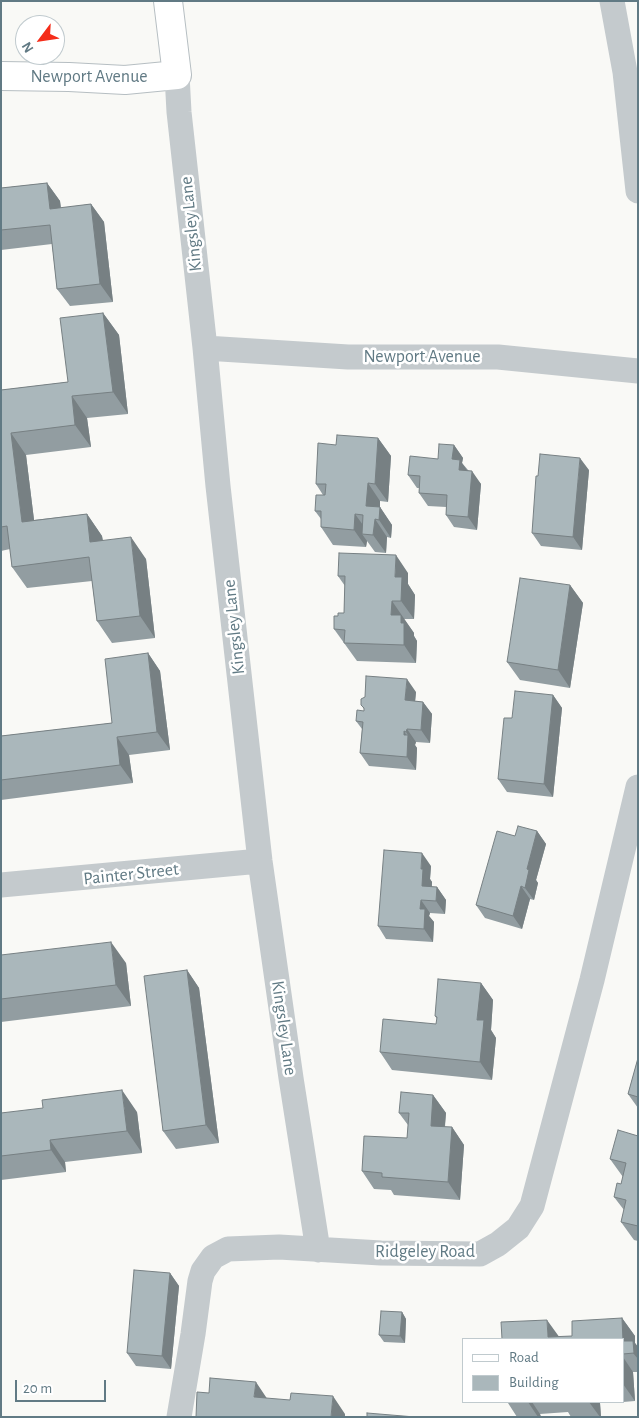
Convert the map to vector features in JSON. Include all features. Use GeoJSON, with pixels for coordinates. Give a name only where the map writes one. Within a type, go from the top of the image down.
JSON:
{"type":"FeatureCollection","features":[{"type":"Feature","properties":{"kind":"street","name":"Kingsley Lane"},"geometry":{"type":"LineString","coordinates":[[168,1],[218,486],[260,861],[318,1250]]}},
{"type":"Feature","properties":{"kind":"street"},"geometry":{"type":"LineString","coordinates":[[612,1],[625,72],[638,191]]}},
{"type":"Feature","properties":{"kind":"street"},"geometry":{"type":"LineString","coordinates":[[625,72],[638,110]]}},
{"type":"Feature","properties":{"kind":"street","name":"Newport Avenue"},"geometry":{"type":"LineString","coordinates":[[1,76],[125,80],[177,75]]}},
{"type":"Feature","properties":{"kind":"street","name":"Newport Avenue"},"geometry":{"type":"LineString","coordinates":[[205,348],[348,357],[498,357],[638,371]]}},
{"type":"Feature","properties":{"kind":"street","name":"Ridgeley Road"},"geometry":{"type":"LineString","coordinates":[[179,1417],[200,1281],[203,1271],[213,1257],[228,1249],[279,1248],[381,1253],[480,1254],[498,1244],[518,1228],[532,1206],[592,980],[638,788]]}},
{"type":"Feature","properties":{"kind":"street","name":"Painter Street"},"geometry":{"type":"LineString","coordinates":[[1,885],[260,861]]}},
{"type":"Feature","properties":{"kind":"building"},"geometry":{"type":"Polygon","coordinates":[[[47,183],[50,209],[91,204],[100,284],[57,289],[50,225],[1,230],[1,188],[47,183]]]}},
{"type":"Feature","properties":{"kind":"building"},"geometry":{"type":"Polygon","coordinates":[[[103,313],[113,392],[72,396],[75,425],[11,433],[22,522],[87,514],[90,542],[131,537],[140,616],[97,621],[89,557],[12,567],[7,526],[1,527],[1,390],[68,382],[60,318],[103,313]]]}},
{"type":"Feature","properties":{"kind":"building"},"geometry":{"type":"Polygon","coordinates":[[[337,435],[378,438],[375,484],[368,483],[366,506],[380,507],[379,520],[375,519],[373,535],[362,534],[363,515],[355,514],[354,530],[321,527],[321,511],[315,511],[316,495],[325,495],[326,484],[316,484],[318,443],[336,445],[337,435]]]}},
{"type":"Feature","properties":{"kind":"building"},"geometry":{"type":"Polygon","coordinates":[[[439,444],[454,445],[452,459],[460,460],[459,470],[472,471],[468,517],[446,515],[447,495],[419,493],[420,476],[408,475],[410,456],[438,459],[439,444]]]}},
{"type":"Feature","properties":{"kind":"building"},"geometry":{"type":"Polygon","coordinates":[[[540,454],[580,458],[573,537],[532,533],[536,476],[538,476],[540,454]]]}},
{"type":"Feature","properties":{"kind":"building"},"geometry":{"type":"Polygon","coordinates":[[[339,553],[396,555],[395,577],[402,577],[401,601],[392,601],[391,615],[401,615],[401,623],[404,623],[404,645],[344,643],[345,630],[334,629],[334,616],[338,616],[338,613],[344,613],[345,576],[338,576],[339,553]]]}},
{"type":"Feature","properties":{"kind":"building"},"geometry":{"type":"Polygon","coordinates":[[[520,578],[570,585],[558,670],[507,662],[520,578]]]}},
{"type":"Feature","properties":{"kind":"building"},"geometry":{"type":"Polygon","coordinates":[[[148,653],[157,732],[117,737],[120,765],[1,780],[1,736],[112,723],[105,659],[148,653]]]}},
{"type":"Feature","properties":{"kind":"building"},"geometry":{"type":"Polygon","coordinates":[[[366,676],[407,679],[405,700],[423,702],[421,730],[407,729],[406,732],[404,731],[404,735],[408,735],[407,757],[360,753],[363,722],[356,721],[357,710],[364,711],[361,699],[365,697],[366,676]]]}},
{"type":"Feature","properties":{"kind":"building"},"geometry":{"type":"Polygon","coordinates":[[[515,691],[553,695],[544,784],[498,779],[504,718],[512,718],[515,691]]]}},
{"type":"Feature","properties":{"kind":"building"},"geometry":{"type":"Polygon","coordinates":[[[518,826],[537,831],[527,869],[529,870],[525,888],[521,886],[513,916],[476,905],[497,831],[515,836],[518,826]]]}},
{"type":"Feature","properties":{"kind":"building"},"geometry":{"type":"Polygon","coordinates":[[[384,850],[422,853],[422,886],[437,887],[436,901],[421,900],[420,909],[425,909],[424,929],[378,926],[384,850]]]}},
{"type":"Feature","properties":{"kind":"building"},"geometry":{"type":"Polygon","coordinates":[[[111,942],[116,985],[1,999],[1,955],[111,942]]]}},
{"type":"Feature","properties":{"kind":"building"},"geometry":{"type":"Polygon","coordinates":[[[187,970],[206,1125],[163,1131],[144,976],[187,970]]]}},
{"type":"Feature","properties":{"kind":"building"},"geometry":{"type":"Polygon","coordinates":[[[438,979],[481,983],[477,1020],[484,1020],[480,1062],[380,1052],[383,1019],[436,1024],[438,979]]]}},
{"type":"Feature","properties":{"kind":"building"},"geometry":{"type":"Polygon","coordinates":[[[638,1058],[638,1097],[628,1094],[638,1058]]]}},
{"type":"Feature","properties":{"kind":"building"},"geometry":{"type":"Polygon","coordinates":[[[122,1090],[127,1131],[50,1140],[51,1150],[1,1156],[1,1113],[43,1108],[42,1100],[122,1090]]]}},
{"type":"Feature","properties":{"kind":"building"},"geometry":{"type":"Polygon","coordinates":[[[401,1092],[433,1095],[431,1126],[452,1127],[448,1182],[382,1177],[382,1173],[362,1171],[364,1136],[407,1138],[409,1113],[399,1113],[401,1092]]]}},
{"type":"Feature","properties":{"kind":"building"},"geometry":{"type":"Polygon","coordinates":[[[618,1130],[638,1136],[638,1226],[621,1222],[626,1200],[614,1197],[617,1183],[621,1184],[626,1163],[610,1159],[618,1130]]]}},
{"type":"Feature","properties":{"kind":"building"},"geometry":{"type":"Polygon","coordinates":[[[134,1270],[170,1273],[162,1356],[127,1353],[134,1270]]]}},
{"type":"Feature","properties":{"kind":"building"},"geometry":{"type":"Polygon","coordinates":[[[381,1311],[402,1312],[400,1336],[379,1335],[381,1311]]]}},
{"type":"Feature","properties":{"kind":"building"},"geometry":{"type":"Polygon","coordinates":[[[622,1318],[623,1338],[502,1338],[501,1322],[547,1320],[548,1337],[572,1336],[572,1321],[622,1318]]]}},
{"type":"Feature","properties":{"kind":"building"},"geometry":{"type":"Polygon","coordinates":[[[624,1341],[633,1341],[634,1353],[624,1354],[624,1341]]]}},
{"type":"Feature","properties":{"kind":"building"},"geometry":{"type":"Polygon","coordinates":[[[210,1378],[256,1382],[254,1397],[290,1400],[291,1393],[333,1396],[331,1417],[196,1417],[197,1392],[209,1393],[210,1378]]]}},
{"type":"Feature","properties":{"kind":"building"},"geometry":{"type":"Polygon","coordinates":[[[367,1413],[415,1417],[367,1417],[367,1413]]]}}]}
